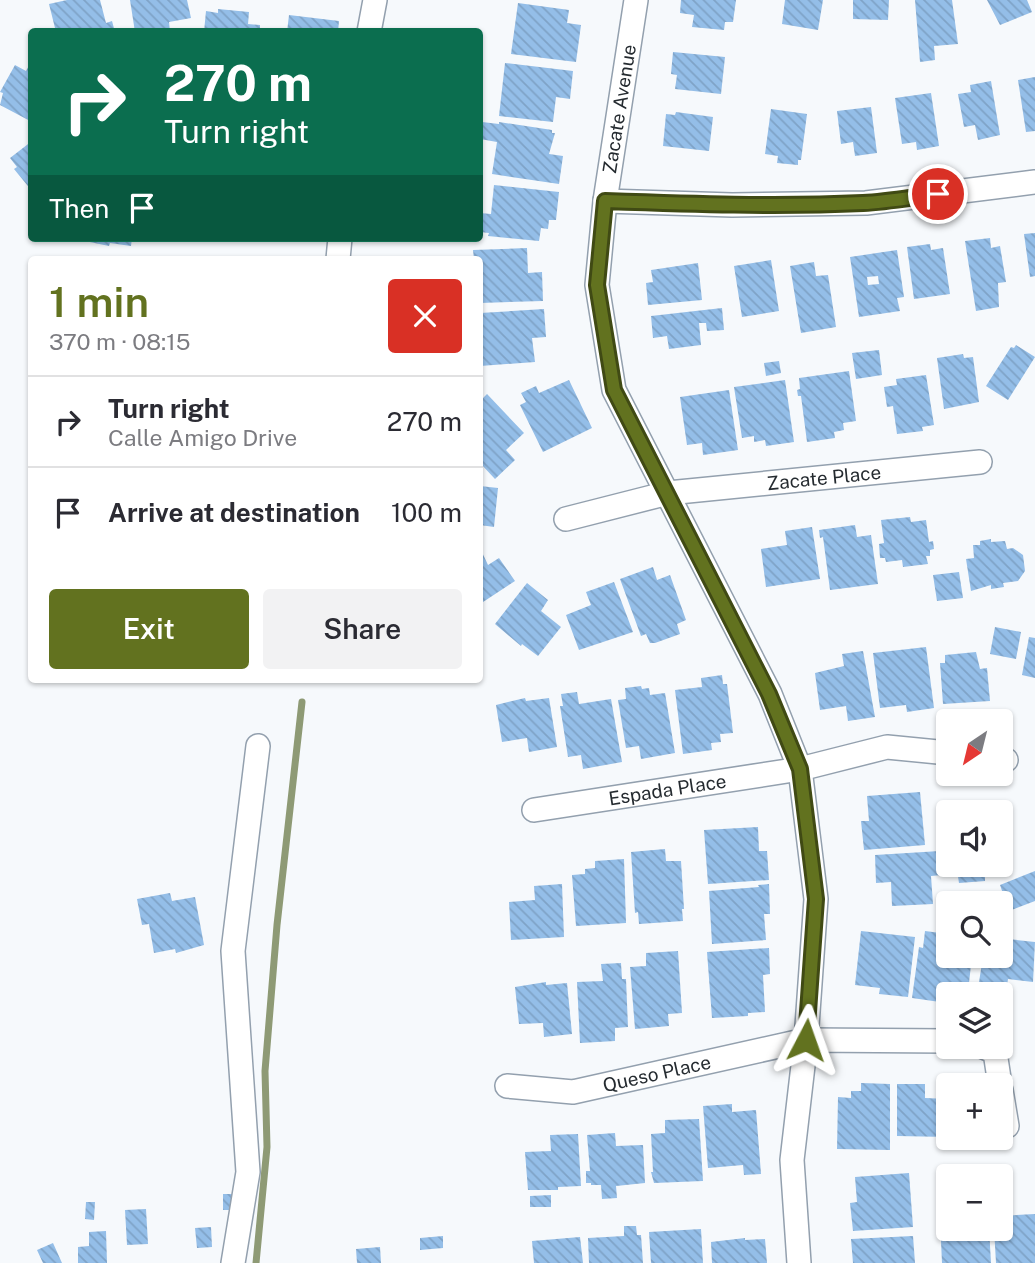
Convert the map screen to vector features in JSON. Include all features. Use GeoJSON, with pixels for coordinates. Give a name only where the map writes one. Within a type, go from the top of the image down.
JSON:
{"type":"FeatureCollection","features":[{"type":"Feature","properties":{"kind":"street"},"geometry":{"type":"LineString","coordinates":[[370,28],[375,0]]}},
{"type":"Feature","properties":{"kind":"street","name":"Zacate Avenue"},"geometry":{"type":"LineString","coordinates":[[636,0],[605,201],[597,285],[614,390],[769,694],[800,769],[816,899],[806,1040],[792,1160],[799,1263]]}},
{"type":"Feature","properties":{"kind":"street"},"geometry":{"type":"LineString","coordinates":[[605,201],[732,205],[866,203],[1035,182]]}},
{"type":"Feature","properties":{"kind":"street","name":"Zacate Place"},"geometry":{"type":"LineString","coordinates":[[566,519],[668,493],[980,462]]}},
{"type":"Feature","properties":{"kind":"street"},"geometry":{"type":"LineString","coordinates":[[233,1263],[248,1172],[233,951],[258,746]]}},
{"type":"Feature","properties":{"kind":"street","name":"Espada Place"},"geometry":{"type":"LineString","coordinates":[[534,810],[800,769],[887,747],[936,752]]}},
{"type":"Feature","properties":{"kind":"street","name":"Queso Place"},"geometry":{"type":"LineString","coordinates":[[507,1086],[573,1092],[806,1040],[936,1041]]}},
{"type":"Feature","properties":{"kind":"building"},"geometry":{"type":"Polygon","coordinates":[[[67,0],[100,0],[106,23],[112,21],[114,28],[55,28],[49,4],[67,0]]]}},
{"type":"Feature","properties":{"kind":"building"},"geometry":{"type":"Polygon","coordinates":[[[130,0],[187,0],[191,18],[169,22],[170,28],[134,28],[130,0]]]}},
{"type":"Feature","properties":{"kind":"building"},"geometry":{"type":"Polygon","coordinates":[[[681,0],[736,0],[733,22],[725,22],[724,30],[692,27],[694,15],[680,13],[681,0]]]}},
{"type":"Feature","properties":{"kind":"building"},"geometry":{"type":"Polygon","coordinates":[[[785,0],[823,0],[818,30],[782,24],[785,0]]]}},
{"type":"Feature","properties":{"kind":"building"},"geometry":{"type":"Polygon","coordinates":[[[853,0],[889,0],[888,20],[853,19],[853,0]]]}},
{"type":"Feature","properties":{"kind":"building"},"geometry":{"type":"Polygon","coordinates":[[[915,0],[952,0],[958,44],[934,46],[935,60],[920,62],[915,0]]]}},
{"type":"Feature","properties":{"kind":"building"},"geometry":{"type":"Polygon","coordinates":[[[987,0],[1027,0],[1032,12],[1000,25],[987,0]]]}},
{"type":"Feature","properties":{"kind":"building"},"geometry":{"type":"Polygon","coordinates":[[[518,3],[569,10],[567,23],[581,25],[576,62],[511,54],[518,3]]]}},
{"type":"Feature","properties":{"kind":"building"},"geometry":{"type":"Polygon","coordinates":[[[218,9],[249,12],[248,24],[260,25],[260,28],[204,28],[206,11],[218,13],[218,9]]]}},
{"type":"Feature","properties":{"kind":"building"},"geometry":{"type":"Polygon","coordinates":[[[289,15],[339,21],[338,28],[287,28],[289,15]]]}},
{"type":"Feature","properties":{"kind":"building"},"geometry":{"type":"Polygon","coordinates":[[[673,52],[725,57],[721,94],[675,89],[677,75],[671,74],[673,52]]]}},
{"type":"Feature","properties":{"kind":"building"},"geometry":{"type":"Polygon","coordinates":[[[505,63],[573,71],[570,99],[556,97],[553,122],[499,116],[505,63]]]}},
{"type":"Feature","properties":{"kind":"building"},"geometry":{"type":"Polygon","coordinates":[[[15,65],[26,71],[28,67],[28,120],[0,105],[3,93],[0,92],[15,65]]]}},
{"type":"Feature","properties":{"kind":"building"},"geometry":{"type":"Polygon","coordinates":[[[1035,77],[1035,131],[1026,132],[1018,80],[1035,77]]]}},
{"type":"Feature","properties":{"kind":"building"},"geometry":{"type":"Polygon","coordinates":[[[991,81],[1000,135],[978,140],[975,125],[964,127],[958,94],[971,92],[970,85],[991,81]]]}},
{"type":"Feature","properties":{"kind":"building"},"geometry":{"type":"Polygon","coordinates":[[[931,93],[939,146],[917,150],[916,142],[902,144],[895,98],[931,93]]]}},
{"type":"Feature","properties":{"kind":"building"},"geometry":{"type":"Polygon","coordinates":[[[871,107],[877,153],[855,156],[853,142],[841,144],[837,111],[871,107]]]}},
{"type":"Feature","properties":{"kind":"building"},"geometry":{"type":"Polygon","coordinates":[[[771,109],[807,114],[798,165],[777,163],[778,156],[765,154],[771,109]]]}},
{"type":"Feature","properties":{"kind":"building"},"geometry":{"type":"Polygon","coordinates":[[[676,112],[713,117],[709,151],[663,146],[666,114],[675,115],[676,112]]]}},
{"type":"Feature","properties":{"kind":"building"},"geometry":{"type":"Polygon","coordinates":[[[483,122],[552,130],[552,133],[555,133],[549,154],[563,156],[559,184],[492,174],[497,142],[483,140],[483,122]]]}},
{"type":"Feature","properties":{"kind":"building"},"geometry":{"type":"Polygon","coordinates":[[[28,144],[28,186],[14,169],[17,167],[10,158],[28,144]]]}},
{"type":"Feature","properties":{"kind":"building"},"geometry":{"type":"Polygon","coordinates":[[[494,185],[559,192],[556,220],[549,220],[548,229],[541,228],[539,241],[488,236],[489,233],[483,232],[483,213],[491,214],[494,185]]]}},
{"type":"Feature","properties":{"kind":"building"},"geometry":{"type":"Polygon","coordinates":[[[1035,233],[1035,276],[1030,277],[1024,234],[1035,233]]]}},
{"type":"Feature","properties":{"kind":"building"},"geometry":{"type":"Polygon","coordinates":[[[990,238],[991,248],[1000,246],[1006,282],[998,283],[999,307],[976,311],[965,241],[990,238]]]}},
{"type":"Feature","properties":{"kind":"building"},"geometry":{"type":"Polygon","coordinates":[[[90,242],[132,242],[131,246],[110,243],[109,246],[90,242]]]}},
{"type":"Feature","properties":{"kind":"building"},"geometry":{"type":"Polygon","coordinates":[[[930,244],[931,250],[943,248],[950,294],[914,299],[907,247],[930,244]]]}},
{"type":"Feature","properties":{"kind":"building"},"geometry":{"type":"Polygon","coordinates":[[[527,248],[528,273],[542,272],[543,301],[483,303],[483,256],[474,256],[473,250],[527,248]]]}},
{"type":"Feature","properties":{"kind":"building"},"geometry":{"type":"Polygon","coordinates":[[[897,250],[904,297],[897,298],[900,311],[859,317],[850,257],[897,250]],[[878,276],[867,277],[868,285],[879,284],[878,276]]]}},
{"type":"Feature","properties":{"kind":"building"},"geometry":{"type":"Polygon","coordinates":[[[771,260],[779,311],[742,317],[734,266],[771,260]]]}},
{"type":"Feature","properties":{"kind":"building"},"geometry":{"type":"Polygon","coordinates":[[[814,262],[816,276],[828,275],[836,327],[801,333],[790,266],[814,262]]]}},
{"type":"Feature","properties":{"kind":"building"},"geometry":{"type":"Polygon","coordinates":[[[698,263],[702,300],[648,305],[646,283],[653,282],[651,270],[698,263]]]}},
{"type":"Feature","properties":{"kind":"building"},"geometry":{"type":"Polygon","coordinates":[[[722,308],[724,330],[707,331],[706,323],[699,323],[701,345],[669,349],[667,336],[653,338],[651,316],[722,308]]]}},
{"type":"Feature","properties":{"kind":"building"},"geometry":{"type":"Polygon","coordinates":[[[544,309],[546,337],[532,338],[535,362],[483,366],[483,313],[544,309]]]}},
{"type":"Feature","properties":{"kind":"building"},"geometry":{"type":"Polygon","coordinates":[[[1016,345],[1035,357],[1008,400],[986,386],[1011,347],[1016,345]]]}},
{"type":"Feature","properties":{"kind":"building"},"geometry":{"type":"Polygon","coordinates":[[[879,350],[882,375],[856,379],[852,353],[879,350]]]}},
{"type":"Feature","properties":{"kind":"building"},"geometry":{"type":"Polygon","coordinates":[[[963,354],[964,358],[973,357],[979,402],[944,409],[937,358],[963,354]]]}},
{"type":"Feature","properties":{"kind":"building"},"geometry":{"type":"Polygon","coordinates":[[[779,361],[781,373],[766,376],[764,363],[779,361]]]}},
{"type":"Feature","properties":{"kind":"building"},"geometry":{"type":"Polygon","coordinates":[[[849,371],[856,421],[843,423],[844,430],[834,432],[835,438],[807,442],[801,396],[798,396],[797,390],[800,389],[799,378],[849,371]]]}},
{"type":"Feature","properties":{"kind":"building"},"geometry":{"type":"Polygon","coordinates":[[[926,375],[934,425],[922,427],[923,431],[897,434],[893,406],[887,407],[884,387],[897,385],[896,379],[926,375]]]}},
{"type":"Feature","properties":{"kind":"building"},"geometry":{"type":"Polygon","coordinates":[[[569,380],[592,428],[543,452],[520,405],[526,402],[521,393],[536,386],[539,393],[569,380]]]}},
{"type":"Feature","properties":{"kind":"building"},"geometry":{"type":"Polygon","coordinates":[[[785,380],[794,442],[766,446],[765,440],[754,442],[754,436],[742,438],[734,387],[785,380]]]}},
{"type":"Feature","properties":{"kind":"building"},"geometry":{"type":"Polygon","coordinates":[[[729,390],[738,450],[703,455],[702,443],[687,445],[680,397],[729,390]]]}},
{"type":"Feature","properties":{"kind":"building"},"geometry":{"type":"Polygon","coordinates":[[[487,394],[524,433],[506,450],[515,460],[495,479],[483,466],[483,398],[487,394]]]}},
{"type":"Feature","properties":{"kind":"building"},"geometry":{"type":"Polygon","coordinates":[[[483,486],[498,488],[494,527],[483,525],[483,486]]]}},
{"type":"Feature","properties":{"kind":"building"},"geometry":{"type":"Polygon","coordinates":[[[910,517],[911,522],[926,520],[929,542],[933,541],[934,549],[930,550],[930,556],[926,556],[928,564],[903,567],[902,560],[886,562],[885,558],[880,558],[879,544],[884,543],[881,520],[910,517]]]}},
{"type":"Feature","properties":{"kind":"building"},"geometry":{"type":"Polygon","coordinates":[[[855,525],[857,537],[871,535],[878,584],[830,590],[823,537],[820,538],[819,530],[855,525]]]}},
{"type":"Feature","properties":{"kind":"building"},"geometry":{"type":"Polygon","coordinates":[[[812,527],[820,579],[766,587],[761,549],[787,545],[785,531],[812,527]]]}},
{"type":"Feature","properties":{"kind":"building"},"geometry":{"type":"Polygon","coordinates":[[[991,539],[991,542],[1005,541],[1007,549],[1013,548],[1023,555],[1025,571],[1018,581],[1003,583],[1004,587],[991,589],[991,585],[971,591],[966,559],[974,558],[973,545],[980,545],[980,541],[991,539]]]}},
{"type":"Feature","properties":{"kind":"building"},"geometry":{"type":"Polygon","coordinates":[[[483,554],[488,565],[499,558],[515,581],[483,602],[483,554]]]}},
{"type":"Feature","properties":{"kind":"building"},"geometry":{"type":"Polygon","coordinates":[[[653,567],[657,580],[670,575],[686,620],[677,624],[680,634],[650,643],[646,634],[641,636],[620,579],[653,567]]]}},
{"type":"Feature","properties":{"kind":"building"},"geometry":{"type":"Polygon","coordinates":[[[959,572],[963,598],[937,601],[933,575],[959,572]]]}},
{"type":"Feature","properties":{"kind":"building"},"geometry":{"type":"Polygon","coordinates":[[[614,582],[633,632],[579,650],[566,615],[591,605],[586,592],[614,582]]]}},
{"type":"Feature","properties":{"kind":"building"},"geometry":{"type":"Polygon","coordinates":[[[527,583],[548,600],[541,611],[561,627],[538,656],[522,644],[521,646],[495,624],[527,583]]]}},
{"type":"Feature","properties":{"kind":"building"},"geometry":{"type":"Polygon","coordinates":[[[995,627],[1021,632],[1016,659],[990,654],[995,627]]]}},
{"type":"Feature","properties":{"kind":"building"},"geometry":{"type":"Polygon","coordinates":[[[1029,637],[1035,638],[1035,678],[1022,675],[1029,637]]]}},
{"type":"Feature","properties":{"kind":"building"},"geometry":{"type":"Polygon","coordinates":[[[926,647],[934,708],[907,712],[906,705],[880,708],[873,653],[926,647]]]}},
{"type":"Feature","properties":{"kind":"building"},"geometry":{"type":"Polygon","coordinates":[[[863,651],[875,717],[848,721],[846,706],[820,710],[815,673],[844,666],[842,654],[863,651]]]}},
{"type":"Feature","properties":{"kind":"building"},"geometry":{"type":"Polygon","coordinates":[[[976,652],[980,669],[987,668],[990,701],[943,704],[940,663],[945,663],[945,655],[976,652]]]}},
{"type":"Feature","properties":{"kind":"building"},"geometry":{"type":"Polygon","coordinates":[[[722,675],[723,684],[727,684],[733,733],[720,734],[721,742],[711,743],[712,750],[683,754],[675,690],[702,687],[701,678],[722,675]]]}},
{"type":"Feature","properties":{"kind":"building"},"geometry":{"type":"Polygon","coordinates":[[[641,686],[642,689],[649,688],[650,695],[665,693],[675,753],[641,759],[639,746],[626,748],[618,700],[626,699],[625,688],[641,686]]]}},
{"type":"Feature","properties":{"kind":"building"},"geometry":{"type":"Polygon","coordinates":[[[577,692],[579,704],[611,699],[622,762],[583,769],[581,755],[568,757],[560,706],[563,706],[561,694],[577,692]]]}},
{"type":"Feature","properties":{"kind":"building"},"geometry":{"type":"Polygon","coordinates":[[[525,698],[526,701],[549,698],[557,747],[529,752],[527,738],[502,742],[496,705],[525,698]]]}},
{"type":"Feature","properties":{"kind":"building"},"geometry":{"type":"Polygon","coordinates":[[[920,792],[925,845],[864,850],[861,821],[869,821],[867,796],[920,792]]]}},
{"type":"Feature","properties":{"kind":"building"},"geometry":{"type":"Polygon","coordinates":[[[758,827],[759,851],[767,851],[769,880],[708,884],[704,830],[758,827]]]}},
{"type":"Feature","properties":{"kind":"building"},"geometry":{"type":"Polygon","coordinates":[[[665,849],[666,861],[681,861],[683,921],[639,924],[638,912],[635,913],[631,852],[665,849]]]}},
{"type":"Feature","properties":{"kind":"building"},"geometry":{"type":"Polygon","coordinates":[[[936,851],[936,876],[931,876],[933,904],[892,906],[891,882],[876,883],[875,855],[936,851]]]}},
{"type":"Feature","properties":{"kind":"building"},"geometry":{"type":"Polygon","coordinates":[[[624,859],[626,923],[576,926],[572,875],[585,874],[585,869],[595,868],[595,861],[624,859]]]}},
{"type":"Feature","properties":{"kind":"building"},"geometry":{"type":"Polygon","coordinates":[[[1035,871],[1035,901],[1013,909],[1013,891],[1002,891],[1000,885],[1035,871]]]}},
{"type":"Feature","properties":{"kind":"building"},"geometry":{"type":"Polygon","coordinates":[[[958,877],[985,877],[985,881],[959,883],[958,877]]]}},
{"type":"Feature","properties":{"kind":"building"},"geometry":{"type":"Polygon","coordinates":[[[562,884],[564,937],[511,940],[509,902],[535,900],[534,886],[562,884]]]}},
{"type":"Feature","properties":{"kind":"building"},"geometry":{"type":"Polygon","coordinates":[[[769,884],[770,914],[764,914],[766,940],[712,944],[709,891],[769,884]]]}},
{"type":"Feature","properties":{"kind":"building"},"geometry":{"type":"Polygon","coordinates":[[[170,893],[172,901],[195,897],[204,945],[176,953],[175,949],[154,953],[149,924],[142,925],[137,899],[170,893]]]}},
{"type":"Feature","properties":{"kind":"building"},"geometry":{"type":"Polygon","coordinates":[[[861,931],[915,937],[908,997],[879,994],[880,988],[855,985],[861,931]]]}},
{"type":"Feature","properties":{"kind":"building"},"geometry":{"type":"Polygon","coordinates":[[[925,931],[936,932],[936,968],[971,968],[969,982],[936,982],[936,1001],[912,998],[919,947],[923,948],[925,931]]]}},
{"type":"Feature","properties":{"kind":"building"},"geometry":{"type":"Polygon","coordinates":[[[1013,940],[1035,942],[1033,982],[1008,979],[1008,982],[979,982],[981,968],[1013,968],[1013,940]]]}},
{"type":"Feature","properties":{"kind":"building"},"geometry":{"type":"Polygon","coordinates":[[[769,948],[770,974],[763,975],[765,1012],[712,1018],[707,952],[769,948]]]}},
{"type":"Feature","properties":{"kind":"building"},"geometry":{"type":"Polygon","coordinates":[[[678,951],[682,1013],[668,1014],[669,1026],[635,1029],[630,967],[646,966],[646,953],[678,951]]]}},
{"type":"Feature","properties":{"kind":"building"},"geometry":{"type":"Polygon","coordinates":[[[621,963],[622,979],[626,979],[628,1027],[615,1028],[615,1041],[580,1043],[577,982],[603,981],[601,964],[621,963]]]}},
{"type":"Feature","properties":{"kind":"building"},"geometry":{"type":"Polygon","coordinates":[[[546,982],[546,985],[567,983],[572,1034],[544,1037],[543,1023],[519,1024],[515,987],[546,982]]]}},
{"type":"Feature","properties":{"kind":"building"},"geometry":{"type":"Polygon","coordinates":[[[861,1083],[890,1084],[890,1150],[837,1149],[838,1097],[851,1098],[851,1091],[861,1091],[861,1083]]]}},
{"type":"Feature","properties":{"kind":"building"},"geometry":{"type":"Polygon","coordinates":[[[897,1084],[925,1084],[925,1098],[936,1098],[936,1137],[897,1136],[897,1084]]]}},
{"type":"Feature","properties":{"kind":"building"},"geometry":{"type":"Polygon","coordinates":[[[732,1104],[732,1112],[756,1110],[761,1174],[744,1175],[743,1165],[708,1168],[703,1106],[732,1104]]]}},
{"type":"Feature","properties":{"kind":"building"},"geometry":{"type":"Polygon","coordinates":[[[699,1119],[703,1181],[654,1183],[651,1172],[651,1134],[665,1133],[665,1120],[699,1119]]]}},
{"type":"Feature","properties":{"kind":"building"},"geometry":{"type":"Polygon","coordinates":[[[615,1133],[616,1146],[643,1145],[645,1183],[616,1186],[617,1198],[602,1199],[601,1185],[586,1183],[586,1171],[590,1171],[587,1135],[615,1133]]]}},
{"type":"Feature","properties":{"kind":"building"},"geometry":{"type":"Polygon","coordinates":[[[578,1134],[581,1186],[558,1187],[558,1190],[528,1190],[525,1152],[551,1151],[550,1135],[578,1134]]]}},
{"type":"Feature","properties":{"kind":"building"},"geometry":{"type":"Polygon","coordinates":[[[909,1173],[913,1227],[853,1231],[850,1203],[857,1202],[855,1177],[909,1173]]]}},
{"type":"Feature","properties":{"kind":"building"},"geometry":{"type":"Polygon","coordinates":[[[223,1194],[235,1194],[235,1210],[223,1210],[223,1194]]]}},
{"type":"Feature","properties":{"kind":"building"},"geometry":{"type":"Polygon","coordinates":[[[551,1195],[551,1207],[530,1207],[530,1196],[551,1195]]]}},
{"type":"Feature","properties":{"kind":"building"},"geometry":{"type":"Polygon","coordinates":[[[86,1202],[95,1202],[94,1220],[85,1219],[86,1202]]]}},
{"type":"Feature","properties":{"kind":"building"},"geometry":{"type":"Polygon","coordinates":[[[146,1209],[148,1244],[127,1245],[125,1210],[146,1209]]]}},
{"type":"Feature","properties":{"kind":"building"},"geometry":{"type":"Polygon","coordinates":[[[1035,1214],[1035,1263],[996,1263],[995,1241],[1013,1241],[1013,1215],[1035,1214]]]}},
{"type":"Feature","properties":{"kind":"building"},"geometry":{"type":"Polygon","coordinates":[[[624,1226],[636,1226],[637,1235],[641,1235],[643,1263],[589,1263],[588,1238],[624,1236],[624,1226]]]}},
{"type":"Feature","properties":{"kind":"building"},"geometry":{"type":"Polygon","coordinates":[[[211,1227],[212,1247],[197,1248],[195,1228],[211,1227]]]}},
{"type":"Feature","properties":{"kind":"building"},"geometry":{"type":"Polygon","coordinates":[[[701,1229],[703,1263],[651,1263],[649,1232],[701,1229]]]}},
{"type":"Feature","properties":{"kind":"building"},"geometry":{"type":"Polygon","coordinates":[[[106,1231],[107,1263],[78,1263],[78,1247],[89,1246],[89,1232],[106,1231]]]}},
{"type":"Feature","properties":{"kind":"building"},"geometry":{"type":"Polygon","coordinates":[[[443,1236],[443,1248],[420,1250],[420,1238],[443,1236]]]}},
{"type":"Feature","properties":{"kind":"building"},"geometry":{"type":"Polygon","coordinates":[[[913,1236],[915,1263],[853,1263],[851,1239],[913,1236]]]}},
{"type":"Feature","properties":{"kind":"building"},"geometry":{"type":"Polygon","coordinates":[[[580,1237],[583,1263],[534,1263],[532,1241],[580,1237]]]}},
{"type":"Feature","properties":{"kind":"building"},"geometry":{"type":"Polygon","coordinates":[[[745,1238],[765,1239],[767,1263],[712,1263],[711,1242],[745,1238]]]}},
{"type":"Feature","properties":{"kind":"building"},"geometry":{"type":"Polygon","coordinates":[[[941,1241],[990,1241],[991,1263],[942,1263],[941,1241]]]}},
{"type":"Feature","properties":{"kind":"building"},"geometry":{"type":"Polygon","coordinates":[[[53,1243],[62,1263],[43,1263],[37,1250],[53,1243]]]}},
{"type":"Feature","properties":{"kind":"building"},"geometry":{"type":"Polygon","coordinates":[[[380,1247],[381,1263],[357,1263],[356,1249],[380,1247]]]}},
{"type":"Feature","properties":{"kind":"waterway"},"geometry":{"type":"LineString","coordinates":[[256,1263],[267,1147],[265,1071],[277,925],[302,702]]}},
{"type":"Feature","properties":{"kind":"route"},"geometry":{"type":"LineString","coordinates":[[806,1040],[816,899],[800,769],[769,694],[614,390],[597,285],[605,201],[732,205],[866,203],[938,194]]}}]}
